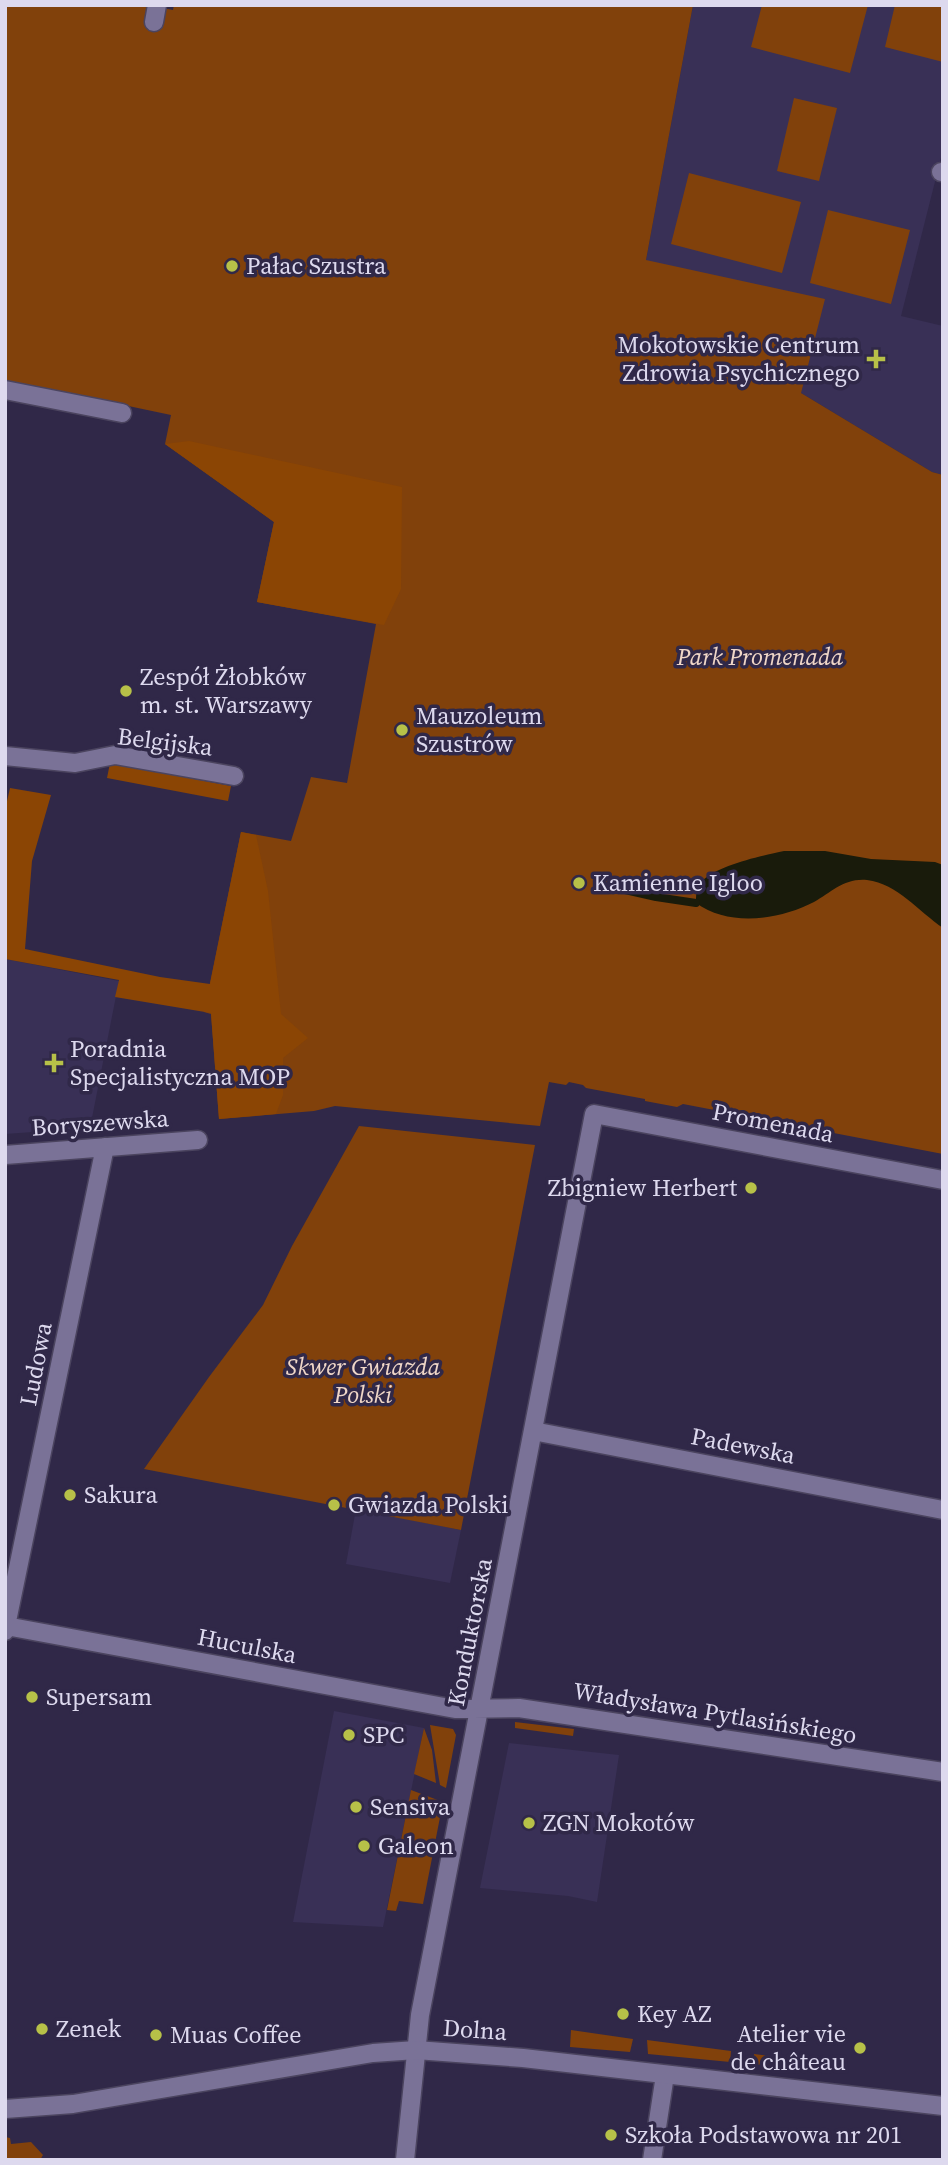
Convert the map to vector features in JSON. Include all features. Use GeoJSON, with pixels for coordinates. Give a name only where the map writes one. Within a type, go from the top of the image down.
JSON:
{"type":"FeatureCollection","features":[{"type":"Feature","properties":{"kind":"street"},"geometry":{"type":"LineString","coordinates":[[5,390],[122,413]]}},
{"type":"Feature","properties":{"kind":"street","name":"Belgijska"},"geometry":{"type":"LineString","coordinates":[[5,757],[75,763],[115,755],[234,776]]}},
{"type":"Feature","properties":{"kind":"street","name":"Promenada"},"geometry":{"type":"LineString","coordinates":[[594,1114],[943,1180]]}},
{"type":"Feature","properties":{"kind":"street","name":"Konduktorska"},"geometry":{"type":"LineString","coordinates":[[405,2160],[420,2015],[594,1114]]}},
{"type":"Feature","properties":{"kind":"street","name":"Boryszewska"},"geometry":{"type":"LineString","coordinates":[[5,1154],[198,1140]]}},
{"type":"Feature","properties":{"kind":"street","name":"Ludowa"},"geometry":{"type":"LineString","coordinates":[[6,1629],[106,1147]]}},
{"type":"Feature","properties":{"kind":"street","name":"Padewska"},"geometry":{"type":"LineString","coordinates":[[533,1431],[943,1510]]}},
{"type":"Feature","properties":{"kind":"street","name":"Huculska"},"geometry":{"type":"LineString","coordinates":[[6,1629],[455,1709],[480,1709]]}},
{"type":"Feature","properties":{"kind":"street","name":"Władysława Pytlasińskiego"},"geometry":{"type":"LineString","coordinates":[[480,1709],[519,1708],[943,1772]]}},
{"type":"Feature","properties":{"kind":"street","name":"Dolna"},"geometry":{"type":"LineString","coordinates":[[5,2109],[73,2104],[373,2053],[416,2050],[523,2058],[943,2106]]}},
{"type":"Feature","properties":{"kind":"street"},"geometry":{"type":"LineString","coordinates":[[652,2160],[665,2075]]}},
{"type":"Feature","properties":{"kind":"shaded area"},"geometry":{"type":"Polygon","coordinates":[[[693,5],[943,5],[943,150],[901,316],[943,326],[943,475],[932,472],[801,393],[646,260],[693,5]]]}},
{"type":"Feature","properties":{"kind":"shaded area"},"geometry":{"type":"Polygon","coordinates":[[[189,441],[402,487],[401,589],[384,625],[257,602],[274,522],[165,444],[189,441]]]}},
{"type":"Feature","properties":{"kind":"shaded area"},"geometry":{"type":"Polygon","coordinates":[[[110,763],[231,786],[228,801],[107,778],[110,763]]]}},
{"type":"Feature","properties":{"kind":"shaded area"},"geometry":{"type":"Polygon","coordinates":[[[10,788],[51,795],[32,861],[25,949],[160,977],[210,984],[241,832],[256,835],[268,891],[281,1014],[308,1038],[283,1058],[283,1095],[276,1114],[219,1119],[211,1013],[115,997],[119,980],[5,959],[5,810],[10,788]]]}},
{"type":"Feature","properties":{"kind":"shaded area"},"geometry":{"type":"Polygon","coordinates":[[[784,851],[825,851],[871,859],[935,862],[943,865],[943,928],[898,892],[867,880],[845,883],[814,902],[770,917],[723,916],[696,903],[698,886],[708,876],[740,862],[784,851]]]}},
{"type":"Feature","properties":{"kind":"shaded area","name":"Poradnia Specjalistyczna MOP"},"geometry":{"type":"Polygon","coordinates":[[[5,959],[119,981],[90,1128],[5,1134],[5,959]]]}},
{"type":"Feature","properties":{"kind":"shaded area"},"geometry":{"type":"Polygon","coordinates":[[[356,1509],[461,1530],[450,1583],[346,1564],[356,1509]]]}},
{"type":"Feature","properties":{"kind":"shaded area"},"geometry":{"type":"Polygon","coordinates":[[[334,1711],[424,1728],[383,1927],[293,1922],[334,1711]]]}},
{"type":"Feature","properties":{"kind":"shaded area"},"geometry":{"type":"Polygon","coordinates":[[[509,1743],[619,1755],[597,1902],[568,1896],[480,1888],[509,1743]]]}},
{"type":"Feature","properties":{"kind":"green space","name":"Park Promenada"},"geometry":{"type":"Polygon","coordinates":[[[5,5],[148,5],[173,10],[174,5],[693,5],[646,260],[825,299],[801,393],[932,472],[943,475],[943,1154],[683,1104],[677,1107],[645,1101],[569,1082],[566,1085],[549,1082],[540,1126],[335,1106],[314,1111],[219,1119],[211,1014],[204,1012],[241,832],[291,841],[311,777],[347,783],[376,624],[257,602],[274,522],[165,444],[171,415],[5,380],[5,5]]]}},
{"type":"Feature","properties":{"kind":"green space"},"geometry":{"type":"Polygon","coordinates":[[[762,5],[868,5],[850,73],[751,47],[762,5]]]}},
{"type":"Feature","properties":{"kind":"green space"},"geometry":{"type":"Polygon","coordinates":[[[895,5],[943,5],[943,62],[885,47],[895,5]]]}},
{"type":"Feature","properties":{"kind":"green space"},"geometry":{"type":"Polygon","coordinates":[[[794,98],[837,108],[819,181],[777,171],[794,98]]]}},
{"type":"Feature","properties":{"kind":"green space"},"geometry":{"type":"Polygon","coordinates":[[[689,173],[801,202],[782,273],[671,244],[689,173]]]}},
{"type":"Feature","properties":{"kind":"green space"},"geometry":{"type":"Polygon","coordinates":[[[828,210],[910,230],[891,304],[810,283],[828,210]]]}},
{"type":"Feature","properties":{"kind":"green space","name":"Skwer Gwiazda Polski"},"geometry":{"type":"Polygon","coordinates":[[[359,1126],[535,1145],[461,1530],[144,1469],[263,1305],[292,1246],[359,1126]]]}},
{"type":"Feature","properties":{"kind":"green space"},"geometry":{"type":"Polygon","coordinates":[[[515,1722],[574,1729],[573,1736],[515,1728],[515,1722]]]}},
{"type":"Feature","properties":{"kind":"green space"},"geometry":{"type":"Polygon","coordinates":[[[430,1725],[453,1729],[456,1735],[446,1788],[440,1785],[430,1725]]]}},
{"type":"Feature","properties":{"kind":"green space"},"geometry":{"type":"Polygon","coordinates":[[[424,1728],[432,1750],[436,1783],[414,1774],[424,1728]]]}},
{"type":"Feature","properties":{"kind":"green space"},"geometry":{"type":"Polygon","coordinates":[[[411,1790],[443,1802],[423,1904],[399,1901],[396,1911],[387,1910],[411,1790]]]}},
{"type":"Feature","properties":{"kind":"green space"},"geometry":{"type":"Polygon","coordinates":[[[571,2030],[633,2039],[630,2052],[570,2047],[571,2030]]]}},
{"type":"Feature","properties":{"kind":"green space"},"geometry":{"type":"Polygon","coordinates":[[[647,2040],[731,2051],[730,2062],[648,2054],[647,2040]]]}},
{"type":"Feature","properties":{"kind":"green space"},"geometry":{"type":"Polygon","coordinates":[[[754,2054],[834,2064],[834,2072],[753,2064],[754,2054]]]}},
{"type":"Feature","properties":{"kind":"green space"},"geometry":{"type":"Polygon","coordinates":[[[5,2137],[10,2138],[11,2144],[31,2142],[43,2155],[40,2160],[5,2160],[5,2137]]]}},
{"type":"Feature","properties":{"kind":"waterway"},"geometry":{"type":"LineString","coordinates":[[612,887],[696,903]]}},
{"type":"Feature","properties":{"kind":"place","name":"Pałac Szustra"},"geometry":{"type":"Point","coordinates":[232,266]}},
{"type":"Feature","properties":{"kind":"place","name":"Mokotowskie Centrum Zdrowia Psychicznego"},"geometry":{"type":"Point","coordinates":[876,359]}},
{"type":"Feature","properties":{"kind":"place","name":"Zespół Żłobków m. st. Warszawy"},"geometry":{"type":"Point","coordinates":[126,691]}},
{"type":"Feature","properties":{"kind":"place","name":"Mauzoleum Szustrów"},"geometry":{"type":"Point","coordinates":[402,730]}},
{"type":"Feature","properties":{"kind":"place","name":"Kamienne Igloo"},"geometry":{"type":"Point","coordinates":[579,883]}},
{"type":"Feature","properties":{"kind":"place","name":"Poradnia Specjalistyczna MOP"},"geometry":{"type":"Point","coordinates":[54,1063]}},
{"type":"Feature","properties":{"kind":"place","name":"Zbigniew Herbert"},"geometry":{"type":"Point","coordinates":[751,1188]}},
{"type":"Feature","properties":{"kind":"place","name":"Sakura"},"geometry":{"type":"Point","coordinates":[70,1495]}},
{"type":"Feature","properties":{"kind":"place","name":"Gwiazda Polski"},"geometry":{"type":"Point","coordinates":[334,1505]}},
{"type":"Feature","properties":{"kind":"place","name":"Supersam"},"geometry":{"type":"Point","coordinates":[32,1697]}},
{"type":"Feature","properties":{"kind":"place","name":"SPC"},"geometry":{"type":"Point","coordinates":[349,1735]}},
{"type":"Feature","properties":{"kind":"place","name":"Sensiva"},"geometry":{"type":"Point","coordinates":[356,1807]}},
{"type":"Feature","properties":{"kind":"place","name":"ZGN Mokotów"},"geometry":{"type":"Point","coordinates":[529,1823]}},
{"type":"Feature","properties":{"kind":"place","name":"Galeon"},"geometry":{"type":"Point","coordinates":[364,1846]}},
{"type":"Feature","properties":{"kind":"place","name":"Key AZ"},"geometry":{"type":"Point","coordinates":[623,2014]}},
{"type":"Feature","properties":{"kind":"place","name":"Zenek"},"geometry":{"type":"Point","coordinates":[42,2029]}},
{"type":"Feature","properties":{"kind":"place","name":"Muas Coffee"},"geometry":{"type":"Point","coordinates":[156,2035]}},
{"type":"Feature","properties":{"kind":"place","name":"Atelier vie de château"},"geometry":{"type":"Point","coordinates":[860,2048]}},
{"type":"Feature","properties":{"kind":"place","name":"Szkoła Podstawowa nr 201"},"geometry":{"type":"Point","coordinates":[611,2135]}}]}
